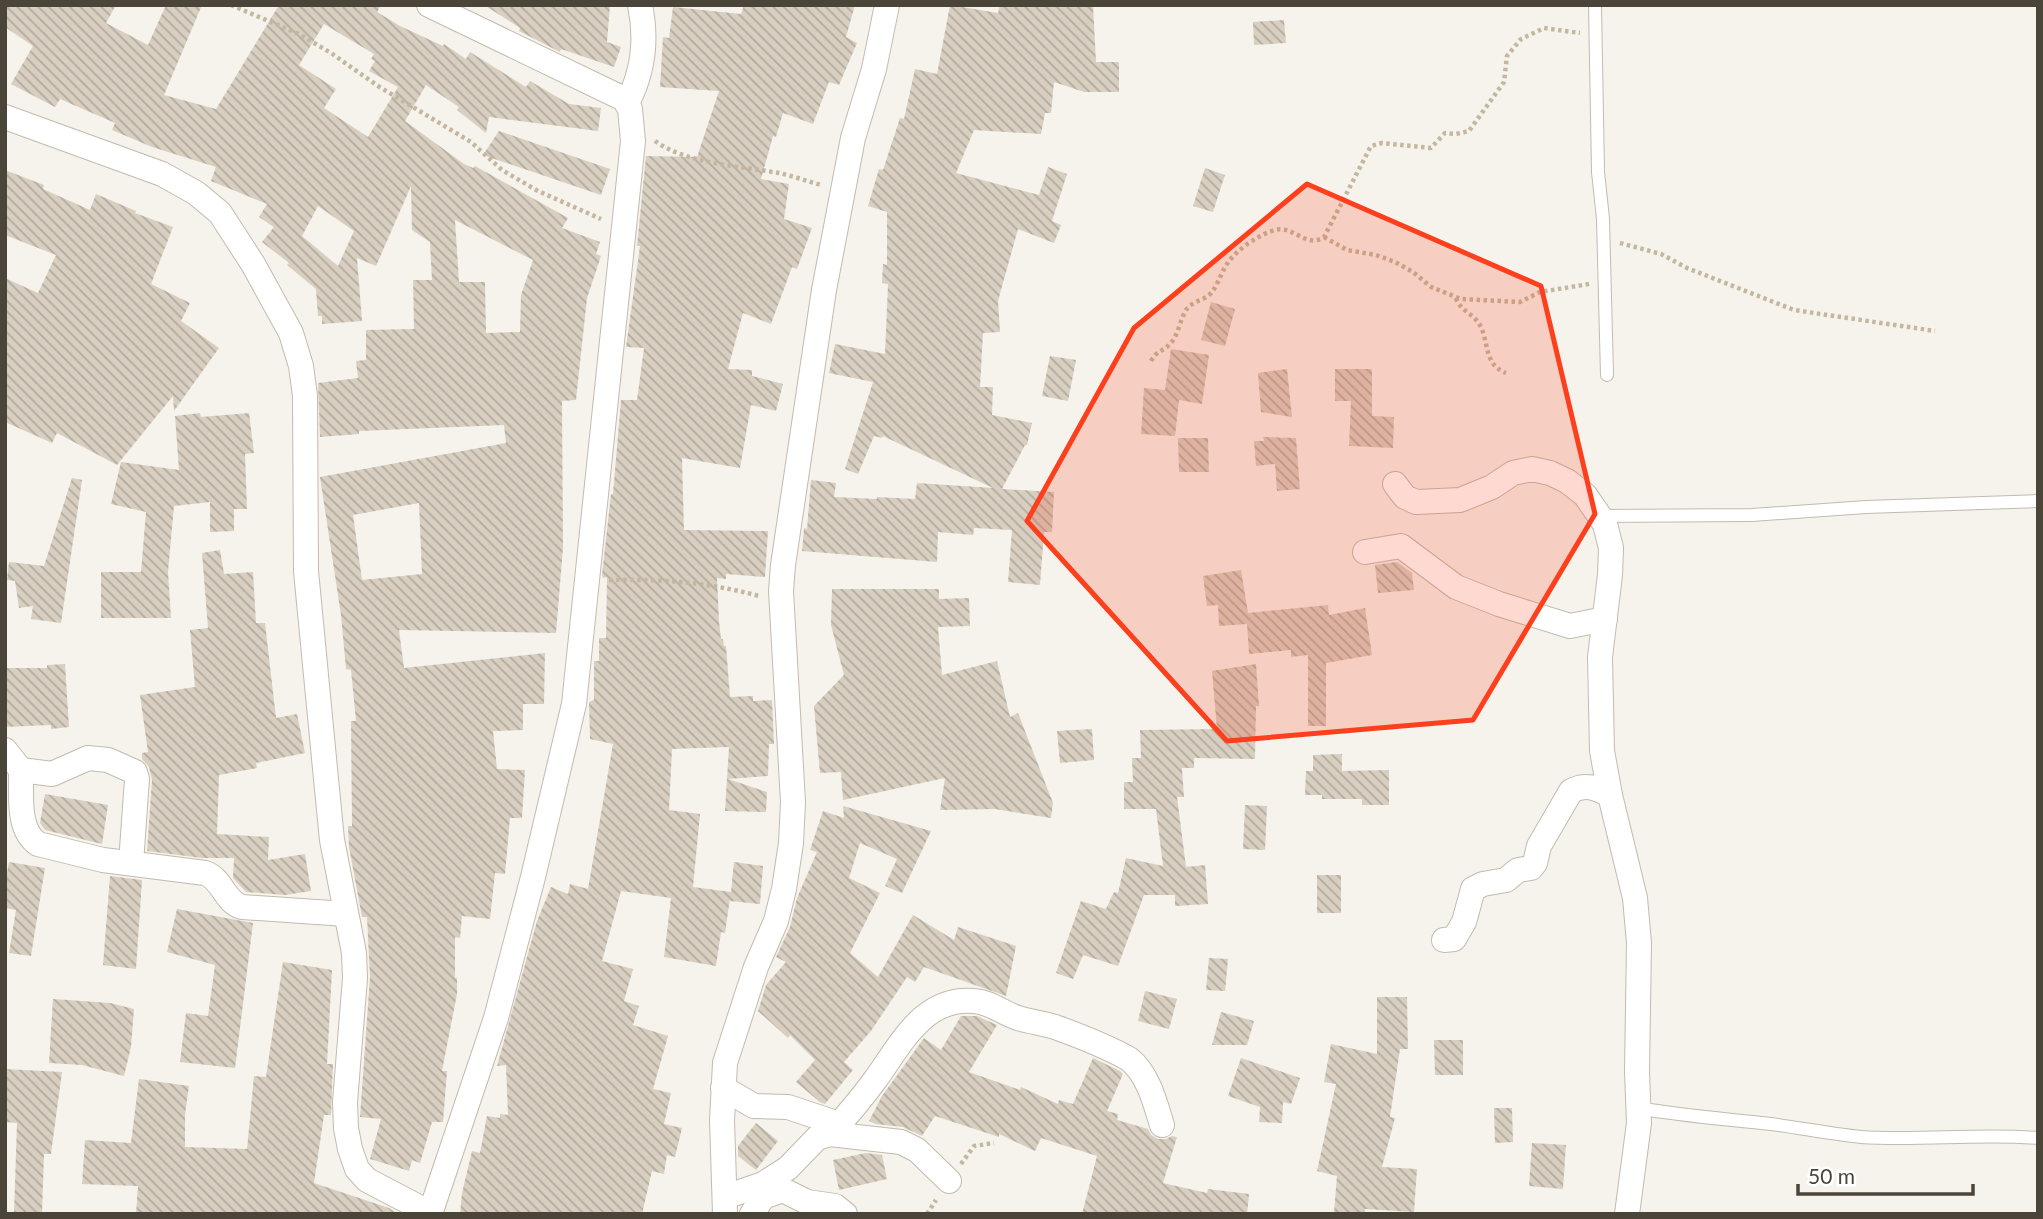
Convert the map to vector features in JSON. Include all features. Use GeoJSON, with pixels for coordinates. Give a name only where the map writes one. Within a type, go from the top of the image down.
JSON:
{"type":"FeatureCollection","features":[{"type":"Feature","properties":{"kind":"street"},"geometry":{"type":"LineString","coordinates":[[429,5],[611,91],[629,114]]}},
{"type":"Feature","properties":{"kind":"street"},"geometry":{"type":"LineString","coordinates":[[5,117],[162,174],[196,193],[220,213],[253,264],[291,333],[301,366],[305,396],[306,571],[332,840],[354,953],[355,978],[345,1102],[350,1149],[357,1169],[367,1180],[430,1213],[496,1018],[574,704],[633,141],[629,114],[642,57],[640,5]]}},
{"type":"Feature","properties":{"kind":"street"},"geometry":{"type":"LineString","coordinates":[[887,5],[874,69],[853,138],[824,290],[783,565],[782,601],[793,802],[791,843],[776,921],[756,967],[728,1047],[723,1088],[725,1205],[788,1168],[817,1138],[834,1129],[872,1084],[913,1026],[940,1006],[958,1001],[975,1001],[996,1006],[1020,1019],[1053,1026],[1129,1059],[1138,1066],[1145,1079],[1162,1125]]}},
{"type":"Feature","properties":{"kind":"street"},"geometry":{"type":"LineString","coordinates":[[1395,484],[1405,497],[1416,502],[1460,500],[1513,473],[1532,469],[1567,481],[1586,495],[1605,524],[1611,548],[1600,657],[1602,751],[1636,909],[1639,943],[1638,1133],[1628,1214]]}},
{"type":"Feature","properties":{"kind":"street"},"geometry":{"type":"LineString","coordinates":[[1365,552],[1401,546],[1456,587],[1540,617],[1576,626],[1605,619]]}},
{"type":"Feature","properties":{"kind":"street"},"geometry":{"type":"LineString","coordinates":[[5,750],[20,770],[22,813],[30,839],[38,844],[58,850],[131,863],[188,869],[211,875],[232,903],[242,907],[346,914]]}},
{"type":"Feature","properties":{"kind":"street"},"geometry":{"type":"LineString","coordinates":[[20,770],[52,774],[88,758],[108,760],[135,772],[137,779],[131,863]]}},
{"type":"Feature","properties":{"kind":"street"},"geometry":{"type":"LineString","coordinates":[[1444,940],[1454,939],[1461,929],[1473,889],[1483,884],[1506,880],[1518,870],[1531,867],[1535,863],[1539,846],[1571,792],[1587,786],[1610,795]]}},
{"type":"Feature","properties":{"kind":"street"},"geometry":{"type":"LineString","coordinates":[[723,1088],[754,1107],[789,1107],[834,1129],[901,1142],[917,1150],[949,1181]]}},
{"type":"Feature","properties":{"kind":"street"},"geometry":{"type":"LineString","coordinates":[[752,1214],[763,1197],[783,1190],[807,1202],[835,1206],[845,1214]]}},
{"type":"Feature","properties":{"kind":"lane"},"geometry":{"type":"LineString","coordinates":[[1595,5],[1598,172],[1603,236],[1607,375]]}},
{"type":"Feature","properties":{"kind":"lane"},"geometry":{"type":"LineString","coordinates":[[1599,516],[1752,515],[1866,507],[2038,501]]}},
{"type":"Feature","properties":{"kind":"lane"},"geometry":{"type":"LineString","coordinates":[[1638,1108],[1862,1137],[1928,1138],[1975,1135],[2038,1138]]}},
{"type":"Feature","properties":{"kind":"path"},"geometry":{"type":"LineString","coordinates":[[231,5],[299,34],[331,53],[378,86],[471,142],[502,170],[520,181],[624,230]]}},
{"type":"Feature","properties":{"kind":"path"},"geometry":{"type":"LineString","coordinates":[[1152,361],[1156,352],[1172,343],[1189,306],[1210,294],[1227,263],[1236,253],[1275,230],[1289,229],[1316,241],[1324,237],[1371,146],[1382,143],[1431,148],[1443,134],[1469,131],[1504,82],[1505,59],[1509,52],[1521,39],[1540,29],[1595,36]]}},
{"type":"Feature","properties":{"kind":"path"},"geometry":{"type":"LineString","coordinates":[[629,114],[665,149],[754,171],[791,176],[824,186],[844,184]]}},
{"type":"Feature","properties":{"kind":"path"},"geometry":{"type":"LineString","coordinates":[[1603,236],[1661,254],[1687,268],[1794,310],[1935,331]]}},
{"type":"Feature","properties":{"kind":"path"},"geometry":{"type":"LineString","coordinates":[[1324,237],[1347,250],[1376,255],[1395,262],[1431,287],[1472,301],[1520,302],[1540,292],[1603,282]]}},
{"type":"Feature","properties":{"kind":"path"},"geometry":{"type":"LineString","coordinates":[[1456,297],[1463,310],[1479,323],[1493,365],[1506,373]]}},
{"type":"Feature","properties":{"kind":"path"},"geometry":{"type":"LineString","coordinates":[[587,580],[660,579],[703,583],[782,601]]}},
{"type":"Feature","properties":{"kind":"highlighted area"},"geometry":{"type":"Polygon","coordinates":[[[1307,184],[1541,286],[1595,514],[1473,720],[1227,741],[1027,521],[1134,328],[1307,184]]]}},
{"type":"Feature","properties":{"kind":"building"},"geometry":{"type":"Polygon","coordinates":[[[5,5],[116,5],[106,23],[148,45],[166,5],[202,5],[164,95],[216,109],[279,5],[381,5],[377,12],[400,26],[443,46],[444,44],[466,59],[470,52],[526,87],[530,81],[569,104],[601,108],[598,131],[489,117],[486,133],[457,110],[459,107],[426,85],[405,121],[464,164],[473,168],[475,166],[568,218],[562,228],[600,242],[596,254],[601,256],[587,298],[576,400],[562,401],[563,548],[556,633],[399,630],[404,668],[545,653],[544,704],[523,704],[523,730],[493,731],[497,769],[525,770],[522,818],[510,818],[505,874],[495,873],[490,919],[462,916],[460,938],[455,937],[457,994],[442,1071],[447,1071],[443,1122],[432,1122],[420,1163],[412,1160],[409,1171],[370,1159],[381,1119],[360,1117],[370,977],[367,917],[362,917],[349,847],[348,826],[352,826],[351,721],[356,721],[351,670],[346,669],[341,615],[320,477],[506,443],[504,425],[359,431],[359,434],[320,437],[318,383],[358,378],[356,361],[366,360],[366,330],[414,329],[413,280],[432,280],[430,242],[412,230],[411,186],[376,266],[357,258],[362,321],[322,324],[322,316],[318,316],[316,289],[262,242],[274,227],[259,217],[267,204],[211,181],[216,167],[152,147],[112,130],[115,123],[60,99],[55,107],[11,84],[33,46],[5,27],[5,5]],[[324,24],[299,65],[336,89],[324,108],[368,137],[398,87],[369,71],[375,61],[371,59],[374,54],[324,24]],[[318,206],[302,236],[338,266],[354,231],[318,206]],[[455,220],[459,282],[485,282],[486,333],[520,332],[521,295],[533,260],[455,220]],[[419,503],[353,515],[362,580],[422,574],[419,503]]]}},
{"type":"Feature","properties":{"kind":"building"},"geometry":{"type":"Polygon","coordinates":[[[484,5],[610,5],[607,42],[621,47],[614,67],[561,49],[560,52],[519,31],[520,28],[484,5]]]}},
{"type":"Feature","properties":{"kind":"building"},"geometry":{"type":"Polygon","coordinates":[[[744,5],[855,5],[846,37],[857,43],[839,85],[829,82],[813,124],[783,113],[776,137],[773,136],[761,179],[789,184],[784,219],[812,228],[797,269],[792,267],[771,324],[743,313],[728,369],[752,370],[752,376],[783,384],[776,411],[751,405],[740,468],[682,458],[684,530],[768,531],[765,577],[726,574],[726,579],[717,578],[719,621],[721,639],[726,646],[730,697],[753,696],[753,701],[772,700],[774,744],[769,744],[768,776],[728,779],[767,792],[766,812],[725,811],[729,747],[672,749],[669,810],[700,814],[693,887],[731,892],[734,862],[763,866],[760,904],[730,901],[730,898],[725,933],[721,932],[716,966],[664,957],[671,898],[621,891],[602,961],[633,969],[624,1001],[639,1006],[633,1025],[668,1036],[653,1089],[671,1093],[664,1124],[682,1128],[675,1157],[667,1155],[664,1174],[652,1171],[642,1214],[460,1214],[472,1151],[480,1153],[487,1116],[500,1118],[500,1114],[508,1115],[506,1065],[497,1066],[537,921],[551,887],[568,894],[570,884],[588,889],[613,744],[590,739],[589,702],[594,700],[594,661],[599,661],[599,638],[606,638],[607,577],[603,578],[602,575],[613,494],[621,400],[637,400],[644,348],[626,347],[640,246],[637,246],[646,156],[697,157],[719,91],[660,87],[663,37],[669,38],[673,7],[741,14],[744,5]]]}},
{"type":"Feature","properties":{"kind":"building"},"geometry":{"type":"Polygon","coordinates":[[[950,5],[998,13],[1000,5],[1093,5],[1096,62],[1119,62],[1119,92],[1084,92],[1054,82],[1051,113],[1045,113],[1041,134],[974,130],[956,173],[1039,195],[1048,167],[1067,174],[1052,221],[1061,225],[1054,243],[1018,229],[998,301],[1000,332],[983,333],[980,387],[993,387],[992,415],[1032,423],[1027,445],[1002,489],[1054,492],[1052,532],[1044,532],[1040,585],[1008,582],[1012,530],[974,528],[973,535],[938,532],[937,562],[802,551],[804,528],[807,529],[811,480],[836,483],[834,497],[877,499],[915,499],[917,483],[993,488],[883,436],[874,436],[858,474],[845,469],[873,382],[829,373],[835,344],[885,354],[888,284],[882,283],[883,264],[887,265],[887,212],[868,206],[879,169],[883,170],[900,118],[904,119],[915,69],[937,74],[950,5]]]}},
{"type":"Feature","properties":{"kind":"building"},"geometry":{"type":"Polygon","coordinates":[[[1284,20],[1286,43],[1254,45],[1253,22],[1284,20]]]}},
{"type":"Feature","properties":{"kind":"building"},"geometry":{"type":"Polygon","coordinates":[[[499,131],[610,169],[601,195],[483,155],[499,131]]]}},
{"type":"Feature","properties":{"kind":"building"},"geometry":{"type":"Polygon","coordinates":[[[1205,168],[1225,175],[1213,212],[1193,206],[1205,168]]]}},
{"type":"Feature","properties":{"kind":"building"},"geometry":{"type":"Polygon","coordinates":[[[5,170],[44,185],[43,189],[90,210],[96,194],[136,211],[135,213],[173,227],[151,284],[190,303],[181,321],[219,348],[174,411],[173,396],[117,465],[57,433],[52,443],[5,422],[5,278],[38,293],[56,255],[5,235],[5,170]]]}},
{"type":"Feature","properties":{"kind":"building"},"geometry":{"type":"Polygon","coordinates":[[[1211,302],[1235,309],[1225,346],[1201,340],[1211,302]]]}},
{"type":"Feature","properties":{"kind":"building"},"geometry":{"type":"Polygon","coordinates":[[[1171,349],[1209,355],[1202,404],[1179,400],[1175,436],[1141,434],[1144,388],[1165,390],[1171,349]]]}},
{"type":"Feature","properties":{"kind":"building"},"geometry":{"type":"Polygon","coordinates":[[[1050,356],[1076,360],[1068,401],[1042,396],[1050,356]]]}},
{"type":"Feature","properties":{"kind":"building"},"geometry":{"type":"Polygon","coordinates":[[[1287,369],[1292,417],[1261,412],[1258,373],[1287,369]]]}},
{"type":"Feature","properties":{"kind":"building"},"geometry":{"type":"Polygon","coordinates":[[[1335,369],[1372,369],[1372,416],[1394,417],[1393,448],[1349,446],[1351,401],[1335,401],[1335,369]]]}},
{"type":"Feature","properties":{"kind":"building"},"geometry":{"type":"Polygon","coordinates":[[[200,413],[201,417],[249,413],[254,453],[245,454],[247,509],[234,509],[234,531],[210,532],[210,502],[174,506],[168,572],[171,618],[101,618],[101,572],[141,572],[146,512],[111,504],[121,462],[179,470],[175,416],[200,413]]]}},
{"type":"Feature","properties":{"kind":"building"},"geometry":{"type":"Polygon","coordinates":[[[1263,437],[1296,438],[1300,489],[1277,491],[1275,464],[1256,466],[1254,441],[1264,441],[1263,437]]]}},
{"type":"Feature","properties":{"kind":"building"},"geometry":{"type":"Polygon","coordinates":[[[1178,438],[1208,438],[1209,472],[1179,472],[1178,438]]]}},
{"type":"Feature","properties":{"kind":"building"},"geometry":{"type":"Polygon","coordinates":[[[72,478],[82,480],[61,623],[31,619],[33,606],[19,608],[15,581],[7,580],[9,562],[44,566],[72,478]]]}},
{"type":"Feature","properties":{"kind":"building"},"geometry":{"type":"Polygon","coordinates":[[[220,550],[224,574],[253,572],[256,623],[265,623],[276,718],[297,714],[305,753],[256,763],[257,768],[219,775],[217,834],[269,837],[268,860],[305,854],[311,891],[285,895],[246,892],[233,878],[234,858],[202,858],[147,851],[152,780],[149,767],[142,759],[142,753],[148,752],[140,695],[195,687],[190,630],[208,628],[202,553],[220,550]]]}},
{"type":"Feature","properties":{"kind":"building"},"geometry":{"type":"Polygon","coordinates":[[[1397,562],[1412,573],[1414,590],[1378,593],[1375,565],[1397,562]]]}},
{"type":"Feature","properties":{"kind":"building"},"geometry":{"type":"Polygon","coordinates":[[[1241,570],[1248,613],[1328,605],[1329,615],[1365,608],[1372,655],[1326,663],[1326,726],[1308,726],[1308,655],[1291,657],[1291,650],[1249,654],[1247,624],[1219,626],[1218,605],[1207,606],[1203,576],[1241,570]]]}},
{"type":"Feature","properties":{"kind":"building"},"geometry":{"type":"Polygon","coordinates":[[[832,589],[939,589],[939,599],[969,598],[970,626],[938,627],[942,675],[997,661],[1010,717],[1018,713],[1053,803],[1051,818],[995,809],[940,810],[945,778],[843,800],[841,772],[820,773],[814,706],[844,675],[831,625],[832,589]]]}},
{"type":"Feature","properties":{"kind":"building"},"geometry":{"type":"Polygon","coordinates":[[[65,664],[69,727],[5,727],[5,668],[47,668],[47,665],[65,664]]]}},
{"type":"Feature","properties":{"kind":"building"},"geometry":{"type":"Polygon","coordinates":[[[1256,664],[1259,706],[1256,706],[1255,759],[1194,758],[1194,768],[1182,768],[1184,797],[1177,797],[1186,867],[1205,865],[1208,904],[1175,906],[1175,895],[1144,895],[1118,966],[1083,955],[1073,979],[1056,973],[1081,901],[1106,909],[1114,892],[1118,893],[1126,858],[1163,866],[1156,809],[1124,809],[1124,782],[1133,782],[1132,758],[1141,758],[1140,730],[1217,729],[1212,671],[1256,664]]]}},
{"type":"Feature","properties":{"kind":"building"},"geometry":{"type":"Polygon","coordinates":[[[1092,729],[1094,760],[1060,763],[1057,731],[1092,729]]]}},
{"type":"Feature","properties":{"kind":"building"},"geometry":{"type":"Polygon","coordinates":[[[1342,754],[1342,771],[1389,770],[1389,805],[1362,805],[1362,799],[1322,799],[1322,795],[1305,795],[1306,771],[1313,771],[1313,755],[1342,754]]]}},
{"type":"Feature","properties":{"kind":"building"},"geometry":{"type":"Polygon","coordinates":[[[45,794],[108,805],[102,844],[45,830],[40,823],[45,794]]]}},
{"type":"Feature","properties":{"kind":"building"},"geometry":{"type":"Polygon","coordinates":[[[1245,805],[1267,806],[1265,850],[1243,849],[1245,805]]]}},
{"type":"Feature","properties":{"kind":"building"},"geometry":{"type":"Polygon","coordinates":[[[843,806],[931,831],[902,893],[885,886],[897,859],[860,843],[849,878],[880,893],[850,953],[878,977],[913,915],[954,940],[958,927],[1016,946],[1006,996],[924,967],[915,982],[907,977],[871,1031],[844,1062],[853,1070],[825,1104],[796,1082],[815,1060],[790,1035],[788,1038],[758,1011],[766,985],[786,962],[776,957],[790,927],[797,898],[817,852],[810,850],[823,811],[844,818],[843,806]]]}},
{"type":"Feature","properties":{"kind":"building"},"geometry":{"type":"Polygon","coordinates":[[[9,862],[45,868],[31,956],[9,953],[16,910],[5,908],[9,862]]]}},
{"type":"Feature","properties":{"kind":"building"},"geometry":{"type":"Polygon","coordinates":[[[1317,875],[1341,875],[1341,913],[1317,913],[1317,875]]]}},
{"type":"Feature","properties":{"kind":"building"},"geometry":{"type":"Polygon","coordinates":[[[110,876],[142,880],[136,969],[103,965],[110,876]]]}},
{"type":"Feature","properties":{"kind":"building"},"geometry":{"type":"Polygon","coordinates":[[[177,909],[253,923],[235,1068],[180,1062],[186,1013],[208,1016],[215,965],[167,952],[177,909]]]}},
{"type":"Feature","properties":{"kind":"building"},"geometry":{"type":"Polygon","coordinates":[[[1209,958],[1228,959],[1225,991],[1206,990],[1209,958]]]}},
{"type":"Feature","properties":{"kind":"building"},"geometry":{"type":"Polygon","coordinates":[[[283,962],[332,970],[327,1064],[333,1064],[331,1115],[324,1115],[314,1183],[389,1208],[395,1214],[136,1214],[138,1186],[82,1184],[85,1140],[131,1143],[139,1079],[189,1086],[185,1114],[185,1147],[247,1149],[254,1076],[266,1077],[283,962]]]}},
{"type":"Feature","properties":{"kind":"building"},"geometry":{"type":"Polygon","coordinates":[[[1145,991],[1177,999],[1169,1029],[1138,1021],[1145,991]]]}},
{"type":"Feature","properties":{"kind":"building"},"geometry":{"type":"Polygon","coordinates":[[[1377,997],[1407,997],[1408,1049],[1400,1049],[1390,1117],[1395,1118],[1382,1167],[1417,1169],[1414,1212],[1365,1209],[1365,1214],[1334,1212],[1337,1176],[1317,1171],[1336,1084],[1324,1082],[1331,1044],[1377,1054],[1377,997]]]}},
{"type":"Feature","properties":{"kind":"building"},"geometry":{"type":"Polygon","coordinates":[[[53,999],[110,1003],[134,1009],[131,1047],[124,1076],[82,1065],[49,1063],[53,999]]]}},
{"type":"Feature","properties":{"kind":"building"},"geometry":{"type":"Polygon","coordinates":[[[1221,1012],[1254,1021],[1247,1045],[1212,1045],[1221,1012]]]}},
{"type":"Feature","properties":{"kind":"building"},"geometry":{"type":"Polygon","coordinates":[[[961,1016],[977,1016],[997,1025],[969,1072],[1020,1090],[1021,1087],[1058,1104],[1059,1100],[1073,1104],[1093,1058],[1120,1071],[1123,1074],[1107,1111],[1118,1114],[1117,1120],[1148,1129],[1151,1135],[1158,1139],[1177,1137],[1163,1183],[1207,1193],[1208,1189],[1249,1194],[1247,1214],[1082,1214],[1097,1156],[1041,1138],[1035,1151],[999,1134],[999,1137],[935,1116],[922,1136],[903,1127],[869,1121],[882,1096],[924,1038],[941,1050],[961,1016]]]}},
{"type":"Feature","properties":{"kind":"building"},"geometry":{"type":"Polygon","coordinates":[[[1434,1040],[1463,1040],[1463,1075],[1435,1075],[1434,1040]]]}},
{"type":"Feature","properties":{"kind":"building"},"geometry":{"type":"Polygon","coordinates":[[[1241,1058],[1300,1078],[1291,1104],[1283,1102],[1282,1123],[1259,1122],[1260,1107],[1228,1096],[1241,1058]]]}},
{"type":"Feature","properties":{"kind":"building"},"geometry":{"type":"Polygon","coordinates":[[[5,1069],[62,1072],[51,1154],[44,1154],[42,1214],[14,1214],[17,1123],[5,1122],[5,1069]]]}},
{"type":"Feature","properties":{"kind":"building"},"geometry":{"type":"Polygon","coordinates":[[[1494,1108],[1512,1108],[1513,1142],[1495,1143],[1494,1108]]]}},
{"type":"Feature","properties":{"kind":"building"},"geometry":{"type":"Polygon","coordinates":[[[756,1123],[778,1141],[756,1170],[738,1156],[738,1146],[756,1123]]]}},
{"type":"Feature","properties":{"kind":"building"},"geometry":{"type":"Polygon","coordinates":[[[1532,1143],[1566,1145],[1563,1189],[1529,1186],[1532,1143]]]}},
{"type":"Feature","properties":{"kind":"building"},"geometry":{"type":"Polygon","coordinates":[[[866,1153],[882,1155],[887,1179],[839,1190],[833,1160],[866,1153]]]}}]}
